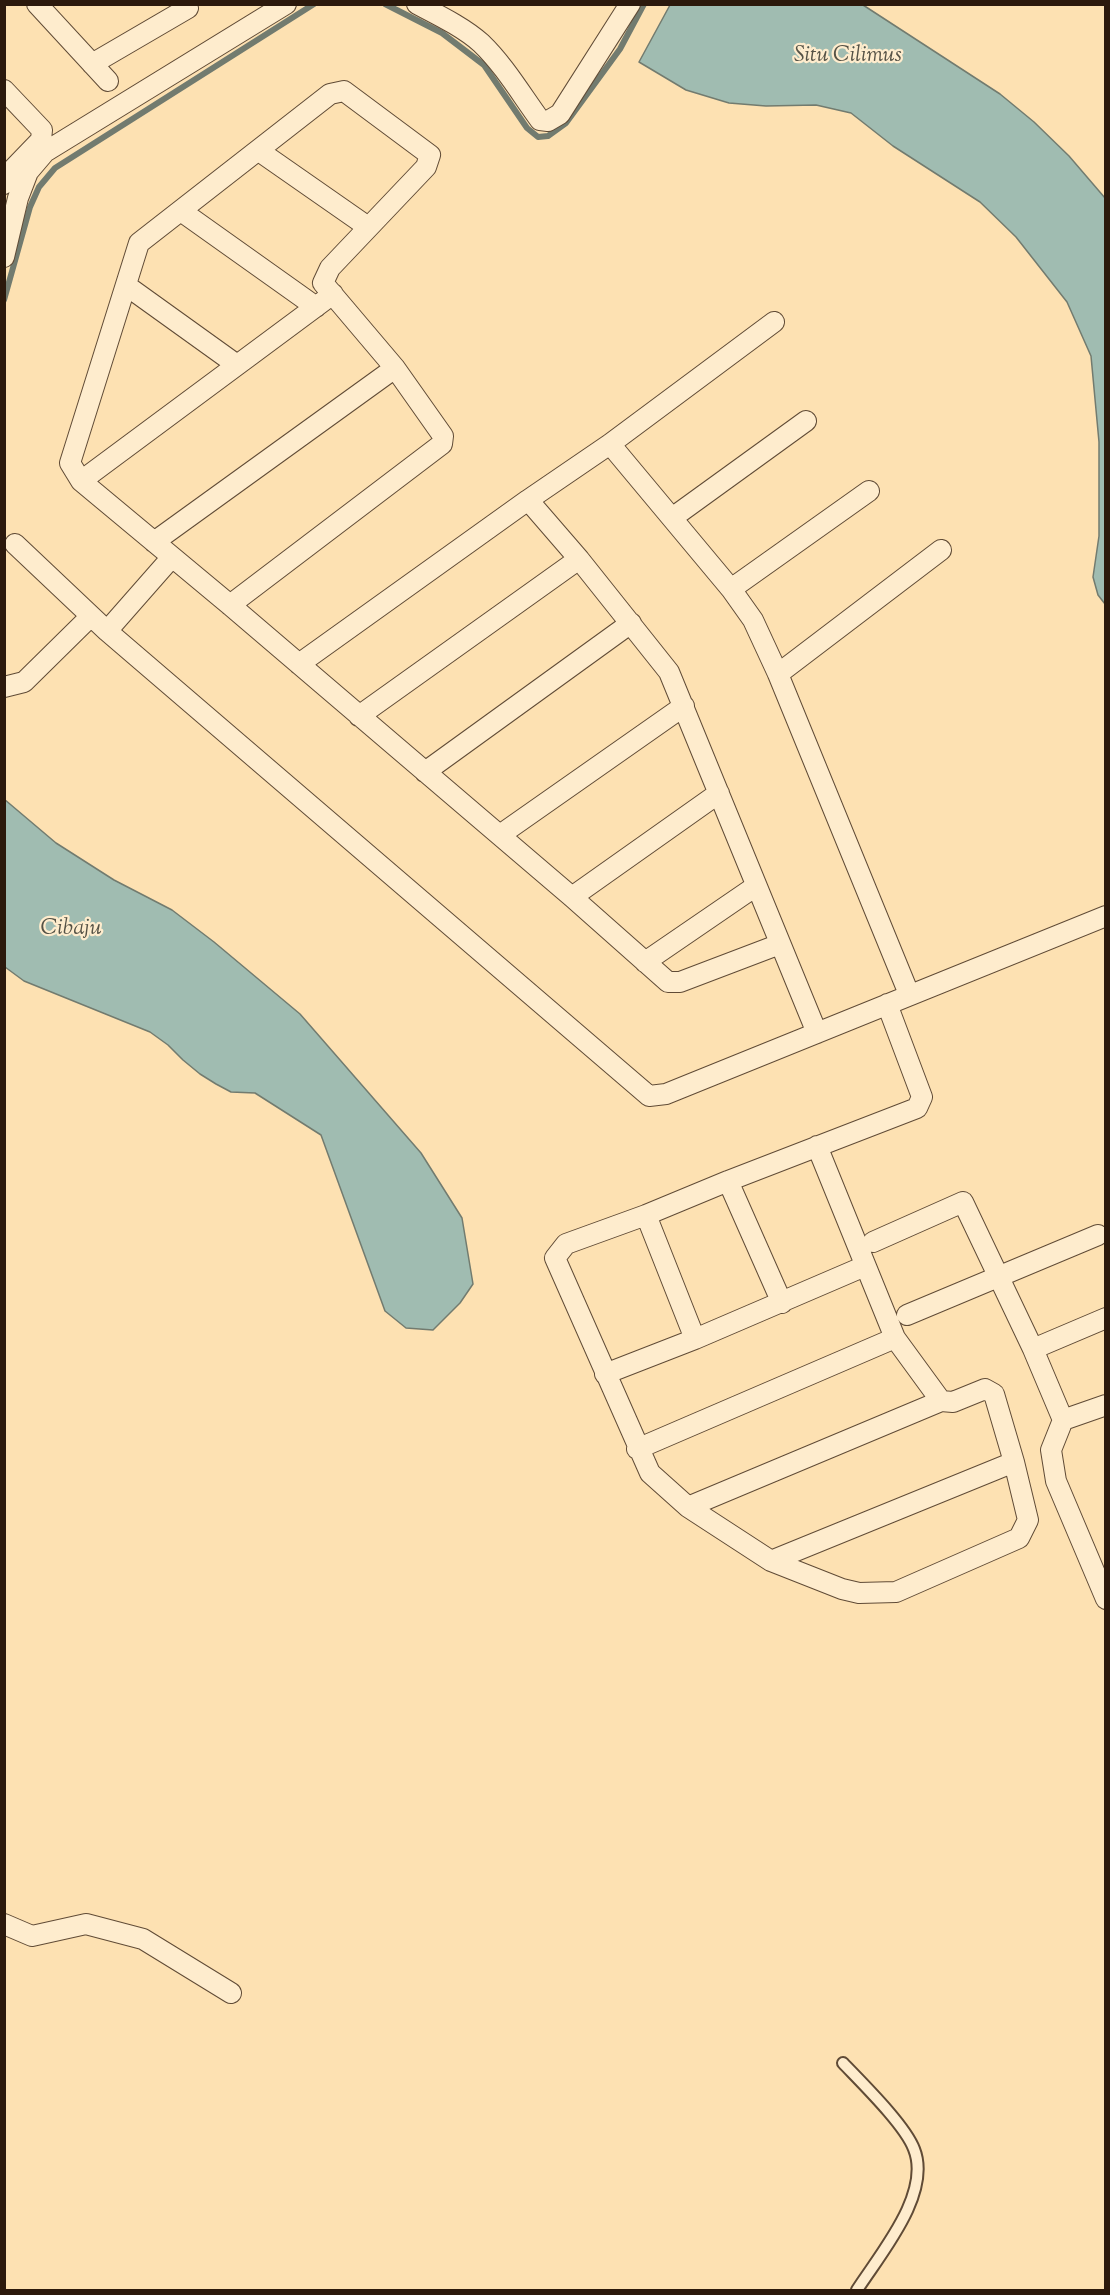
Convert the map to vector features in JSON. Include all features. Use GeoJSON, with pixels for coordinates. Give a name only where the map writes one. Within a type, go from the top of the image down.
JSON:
{"type":"FeatureCollection","features":[{"type":"Feature","properties":{"kind":"street"},"geometry":{"type":"LineString","coordinates":[[37,4],[108,81]]}},
{"type":"Feature","properties":{"kind":"street"},"geometry":{"type":"LineString","coordinates":[[4,257],[18,198],[28,172],[45,152],[286,4]]}},
{"type":"Feature","properties":{"kind":"street"},"geometry":{"type":"LineString","coordinates":[[417,4],[479,41],[498,60],[540,120],[548,121],[560,114],[630,4]]}},
{"type":"Feature","properties":{"kind":"street"},"geometry":{"type":"LineString","coordinates":[[92,64],[188,8]]}},
{"type":"Feature","properties":{"kind":"street"},"geometry":{"type":"LineString","coordinates":[[4,90],[42,130],[41,140],[14,168],[4,184]]}},
{"type":"Feature","properties":{"kind":"street"},"geometry":{"type":"LineString","coordinates":[[230,605],[442,444],[443,436],[395,368],[323,283],[330,268],[426,167],[430,154],[344,91],[330,94],[139,243],[70,463],[81,481],[500,835],[668,982],[680,982],[780,944]]}},
{"type":"Feature","properties":{"kind":"street"},"geometry":{"type":"LineString","coordinates":[[259,151],[368,227]]}},
{"type":"Feature","properties":{"kind":"street"},"geometry":{"type":"LineString","coordinates":[[181,211],[316,307]]}},
{"type":"Feature","properties":{"kind":"street"},"geometry":{"type":"LineString","coordinates":[[127,286],[237,365]]}},
{"type":"Feature","properties":{"kind":"street"},"geometry":{"type":"LineString","coordinates":[[81,481],[333,294]]}},
{"type":"Feature","properties":{"kind":"street"},"geometry":{"type":"LineString","coordinates":[[299,664],[610,444],[774,322]]}},
{"type":"Feature","properties":{"kind":"street"},"geometry":{"type":"LineString","coordinates":[[154,542],[395,368]]}},
{"type":"Feature","properties":{"kind":"street"},"geometry":{"type":"LineString","coordinates":[[672,518],[806,421]]}},
{"type":"Feature","properties":{"kind":"street"},"geometry":{"type":"LineString","coordinates":[[610,444],[731,589],[753,620],[778,674],[909,994]]}},
{"type":"Feature","properties":{"kind":"street"},"geometry":{"type":"LineString","coordinates":[[731,589],[869,491]]}},
{"type":"Feature","properties":{"kind":"street"},"geometry":{"type":"LineString","coordinates":[[528,500],[579,559],[669,672],[817,1033]]}},
{"type":"Feature","properties":{"kind":"street"},"geometry":{"type":"LineString","coordinates":[[15,544],[107,631],[649,1096],[666,1094],[1106,916]]}},
{"type":"Feature","properties":{"kind":"street"},"geometry":{"type":"LineString","coordinates":[[778,674],[941,550]]}},
{"type":"Feature","properties":{"kind":"street"},"geometry":{"type":"LineString","coordinates":[[107,631],[172,557]]}},
{"type":"Feature","properties":{"kind":"street"},"geometry":{"type":"LineString","coordinates":[[359,716],[579,559]]}},
{"type":"Feature","properties":{"kind":"street"},"geometry":{"type":"LineString","coordinates":[[4,687],[24,682],[91,616]]}},
{"type":"Feature","properties":{"kind":"street"},"geometry":{"type":"LineString","coordinates":[[425,772],[631,623]]}},
{"type":"Feature","properties":{"kind":"street"},"geometry":{"type":"LineString","coordinates":[[500,835],[684,706]]}},
{"type":"Feature","properties":{"kind":"street"},"geometry":{"type":"LineString","coordinates":[[572,897],[719,793]]}},
{"type":"Feature","properties":{"kind":"street"},"geometry":{"type":"LineString","coordinates":[[645,962],[756,886]]}},
{"type":"Feature","properties":{"kind":"street"},"geometry":{"type":"LineString","coordinates":[[688,1507],[941,1401],[953,1402],[985,1389],[994,1394],[1028,1520],[1019,1538],[896,1592],[859,1593],[771,1561],[688,1507],[650,1473],[637,1449],[555,1258],[566,1244],[646,1215],[728,1180],[917,1108],[922,1097],[887,1004]]}},
{"type":"Feature","properties":{"kind":"street"},"geometry":{"type":"LineString","coordinates":[[817,1146],[895,1338],[941,1401]]}},
{"type":"Feature","properties":{"kind":"street"},"geometry":{"type":"LineString","coordinates":[[728,1180],[782,1303]]}},
{"type":"Feature","properties":{"kind":"street"},"geometry":{"type":"LineString","coordinates":[[873,1242],[963,1202],[1033,1348],[1063,1420],[1052,1450],[1056,1481],[1106,1599]]}},
{"type":"Feature","properties":{"kind":"street"},"geometry":{"type":"LineString","coordinates":[[646,1215],[695,1339]]}},
{"type":"Feature","properties":{"kind":"street"},"geometry":{"type":"LineString","coordinates":[[907,1315],[1098,1235]]}},
{"type":"Feature","properties":{"kind":"street"},"geometry":{"type":"LineString","coordinates":[[605,1374],[782,1303],[865,1266]]}},
{"type":"Feature","properties":{"kind":"street"},"geometry":{"type":"LineString","coordinates":[[1033,1348],[1106,1318]]}},
{"type":"Feature","properties":{"kind":"street"},"geometry":{"type":"LineString","coordinates":[[637,1449],[895,1338]]}},
{"type":"Feature","properties":{"kind":"street"},"geometry":{"type":"LineString","coordinates":[[1063,1420],[1106,1405]]}},
{"type":"Feature","properties":{"kind":"street"},"geometry":{"type":"LineString","coordinates":[[771,1561],[1014,1462]]}},
{"type":"Feature","properties":{"kind":"street"},"geometry":{"type":"LineString","coordinates":[[4,1924],[32,1936],[86,1924],[143,1939],[231,1993]]}},
{"type":"Feature","properties":{"kind":"lane"},"geometry":{"type":"LineString","coordinates":[[843,2063],[899,2125],[914,2149],[917,2166],[916,2187],[908,2210],[857,2290]]}},
{"type":"Feature","properties":{"kind":"water","name":"Situ Cilimus"},"geometry":{"type":"Polygon","coordinates":[[[670,5],[863,5],[1000,94],[1034,122],[1069,156],[1105,198],[1105,604],[1098,595],[1093,577],[1099,536],[1099,442],[1091,356],[1067,302],[1016,237],[980,202],[893,146],[851,113],[816,105],[766,106],[729,103],[686,90],[639,62],[670,5]]]}},
{"type":"Feature","properties":{"kind":"water","name":"Cibaju"},"geometry":{"type":"Polygon","coordinates":[[[4,799],[56,843],[114,880],[172,910],[300,1014],[421,1153],[462,1218],[473,1284],[460,1303],[433,1330],[406,1328],[385,1311],[321,1135],[255,1093],[231,1092],[216,1084],[200,1074],[150,1032],[24,981],[5,967],[4,799]]]}},
{"type":"Feature","properties":{"kind":"waterway"},"geometry":{"type":"LineString","coordinates":[[4,300],[30,207],[39,187],[55,168],[314,4]]}},
{"type":"Feature","properties":{"kind":"waterway"},"geometry":{"type":"LineString","coordinates":[[385,4],[442,33],[484,65],[527,128],[538,137],[548,136],[566,123],[620,49],[644,4]]}}]}
